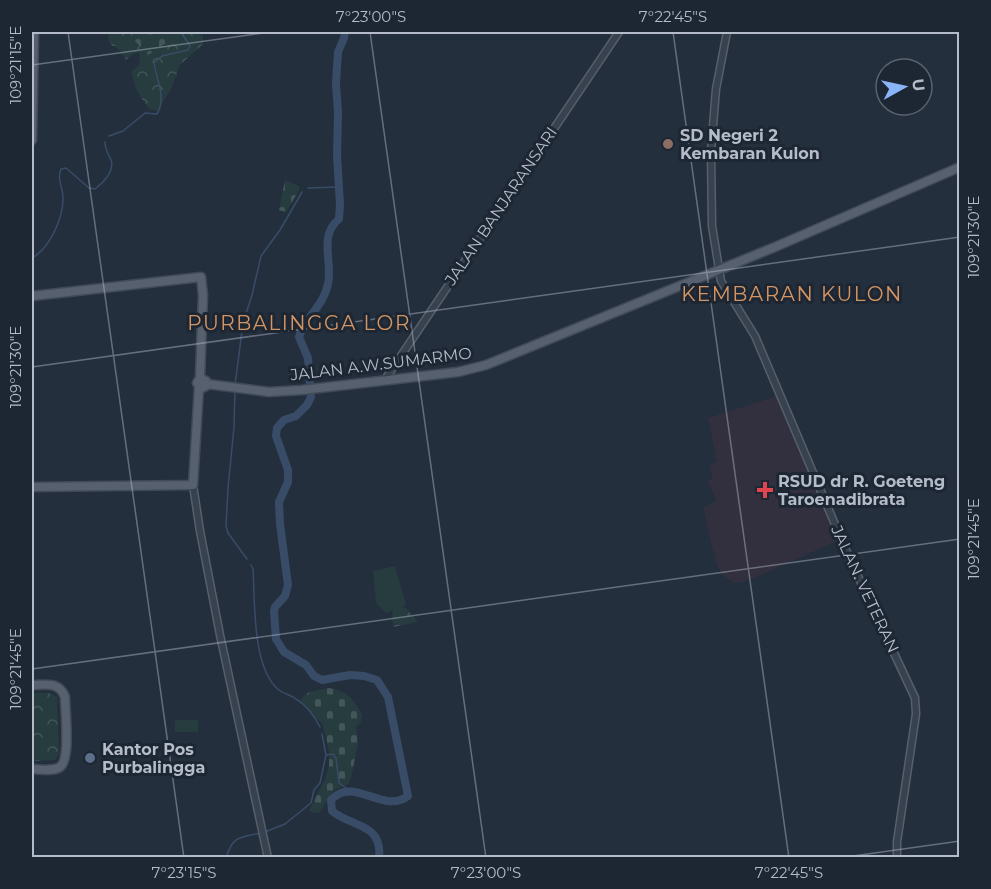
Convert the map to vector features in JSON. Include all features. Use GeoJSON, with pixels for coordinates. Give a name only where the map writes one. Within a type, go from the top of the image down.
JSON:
{"type":"FeatureCollection","features":[{"type":"Feature","properties":{"kind":"main road"},"geometry":{"type":"LineString","coordinates":[[32,140],[34,32]]}},
{"type":"Feature","properties":{"kind":"main road","name":"JALAN A.W.SUMARMO"},"geometry":{"type":"LineString","coordinates":[[202,383],[269,392],[302,390],[458,372],[486,365],[720,270],[960,167]]}},
{"type":"Feature","properties":{"kind":"main road"},"geometry":{"type":"LineString","coordinates":[[32,296],[201,277],[203,295],[202,383],[193,485],[32,487]]}},
{"type":"Feature","properties":{"kind":"main road"},"geometry":{"type":"LineString","coordinates":[[32,685],[54,685],[63,691],[66,755],[65,761],[57,768],[32,769]]}},
{"type":"Feature","properties":{"kind":"street","name":"JALAN BANJARANSARI"},"geometry":{"type":"LineString","coordinates":[[383,381],[619,32]]}},
{"type":"Feature","properties":{"kind":"street","name":"JALAN. VETERAN"},"geometry":{"type":"LineString","coordinates":[[727,32],[716,89],[711,152],[712,226],[722,280],[728,294],[755,336],[848,555],[915,698],[916,714],[897,842],[897,858]]}},
{"type":"Feature","properties":{"kind":"street"},"geometry":{"type":"LineString","coordinates":[[193,485],[216,613],[268,858]]}},
{"type":"Feature","properties":{"kind":"shaded area","name":"RSUD dr R. Goeteng Taroenadibrata"},"geometry":{"type":"Polygon","coordinates":[[[777,396],[839,540],[754,578],[734,583],[723,575],[716,563],[703,507],[716,500],[708,481],[713,478],[709,465],[717,462],[708,418],[777,396]]]}},
{"type":"Feature","properties":{"kind":"green space"},"geometry":{"type":"Polygon","coordinates":[[[108,32],[206,32],[203,34],[203,44],[180,65],[171,89],[157,111],[149,109],[135,86],[132,71],[140,64],[139,52],[126,60],[116,46],[112,46],[108,32]]]}},
{"type":"Feature","properties":{"kind":"green space"},"geometry":{"type":"Polygon","coordinates":[[[131,32],[172,32],[166,43],[148,55],[134,40],[131,32]]]}},
{"type":"Feature","properties":{"kind":"green space"},"geometry":{"type":"Polygon","coordinates":[[[285,180],[299,186],[300,189],[286,212],[279,210],[285,180]]]}},
{"type":"Feature","properties":{"kind":"green space"},"geometry":{"type":"Polygon","coordinates":[[[395,566],[406,605],[386,613],[376,603],[373,571],[395,566]]]}},
{"type":"Feature","properties":{"kind":"green space"},"geometry":{"type":"Polygon","coordinates":[[[399,605],[406,608],[418,622],[394,627],[393,609],[399,605]]]}},
{"type":"Feature","properties":{"kind":"green space"},"geometry":{"type":"Polygon","coordinates":[[[329,688],[349,697],[362,715],[361,722],[356,727],[358,744],[351,778],[348,784],[333,791],[320,812],[314,813],[309,811],[326,777],[329,752],[323,725],[300,700],[309,692],[329,688]]]}},
{"type":"Feature","properties":{"kind":"green space"},"geometry":{"type":"Polygon","coordinates":[[[32,693],[49,693],[57,697],[59,754],[55,760],[32,761],[32,693]]]}},
{"type":"Feature","properties":{"kind":"green space"},"geometry":{"type":"Polygon","coordinates":[[[175,720],[198,720],[198,732],[175,732],[175,720]]]}},
{"type":"Feature","properties":{"kind":"waterway"},"geometry":{"type":"LineString","coordinates":[[109,136],[123,131],[145,113],[157,114],[161,95],[154,63],[162,56],[188,50],[190,46],[181,32]]}},
{"type":"Feature","properties":{"kind":"waterway"},"geometry":{"type":"LineString","coordinates":[[345,32],[338,52],[336,83],[339,219],[329,233],[329,275],[326,292],[299,337],[308,358],[311,397],[307,405],[296,416],[284,420],[277,428],[276,436],[288,470],[288,482],[279,502],[288,585],[285,596],[274,611],[276,639],[284,652],[306,665],[314,676],[322,680],[350,675],[364,676],[377,680],[388,697],[408,796],[398,801],[389,801],[349,792],[340,793],[331,800],[332,811],[364,827],[376,838],[379,858]]}},
{"type":"Feature","properties":{"kind":"waterway"},"geometry":{"type":"LineString","coordinates":[[32,258],[50,240],[61,213],[63,204],[61,169],[66,168],[89,188],[95,189],[105,180],[112,164],[105,142]]}},
{"type":"Feature","properties":{"kind":"waterway"},"geometry":{"type":"LineString","coordinates":[[308,188],[338,187]]}},
{"type":"Feature","properties":{"kind":"waterway"},"geometry":{"type":"LineString","coordinates":[[235,385],[243,323],[261,256],[280,230],[302,192]]}},
{"type":"Feature","properties":{"kind":"waterway"},"geometry":{"type":"LineString","coordinates":[[235,390],[226,526],[228,533],[247,559]]}},
{"type":"Feature","properties":{"kind":"waterway"},"geometry":{"type":"LineString","coordinates":[[251,565],[259,651],[264,667],[270,680],[279,690],[303,704],[320,727]]}},
{"type":"Feature","properties":{"kind":"waterway"},"geometry":{"type":"LineString","coordinates":[[265,832],[285,824],[311,803],[314,790],[320,783],[326,755],[322,734]]}},
{"type":"Feature","properties":{"kind":"waterway"},"geometry":{"type":"LineString","coordinates":[[326,755],[333,754],[336,758],[339,783],[349,790]]}},
{"type":"Feature","properties":{"kind":"waterway"},"geometry":{"type":"LineString","coordinates":[[226,858],[235,841],[260,833]]}},
{"type":"Feature","properties":{"kind":"place","name":"SD Negeri 2 Kembaran Kulon"},"geometry":{"type":"Point","coordinates":[668,144]}},
{"type":"Feature","properties":{"kind":"place","name":"RSUD dr R. Goeteng Taroenadibrata"},"geometry":{"type":"Point","coordinates":[765,490]}},
{"type":"Feature","properties":{"kind":"place","name":"Kantor Pos Purbalingga"},"geometry":{"type":"Point","coordinates":[90,758]}},
{"type":"Feature","properties":{"kind":"district","name":"KEMBARAN KULON"},"geometry":{"type":"Point","coordinates":[792,294]}},
{"type":"Feature","properties":{"kind":"district","name":"PURBALINGGA LOR"},"geometry":{"type":"Point","coordinates":[299,323]}}]}
